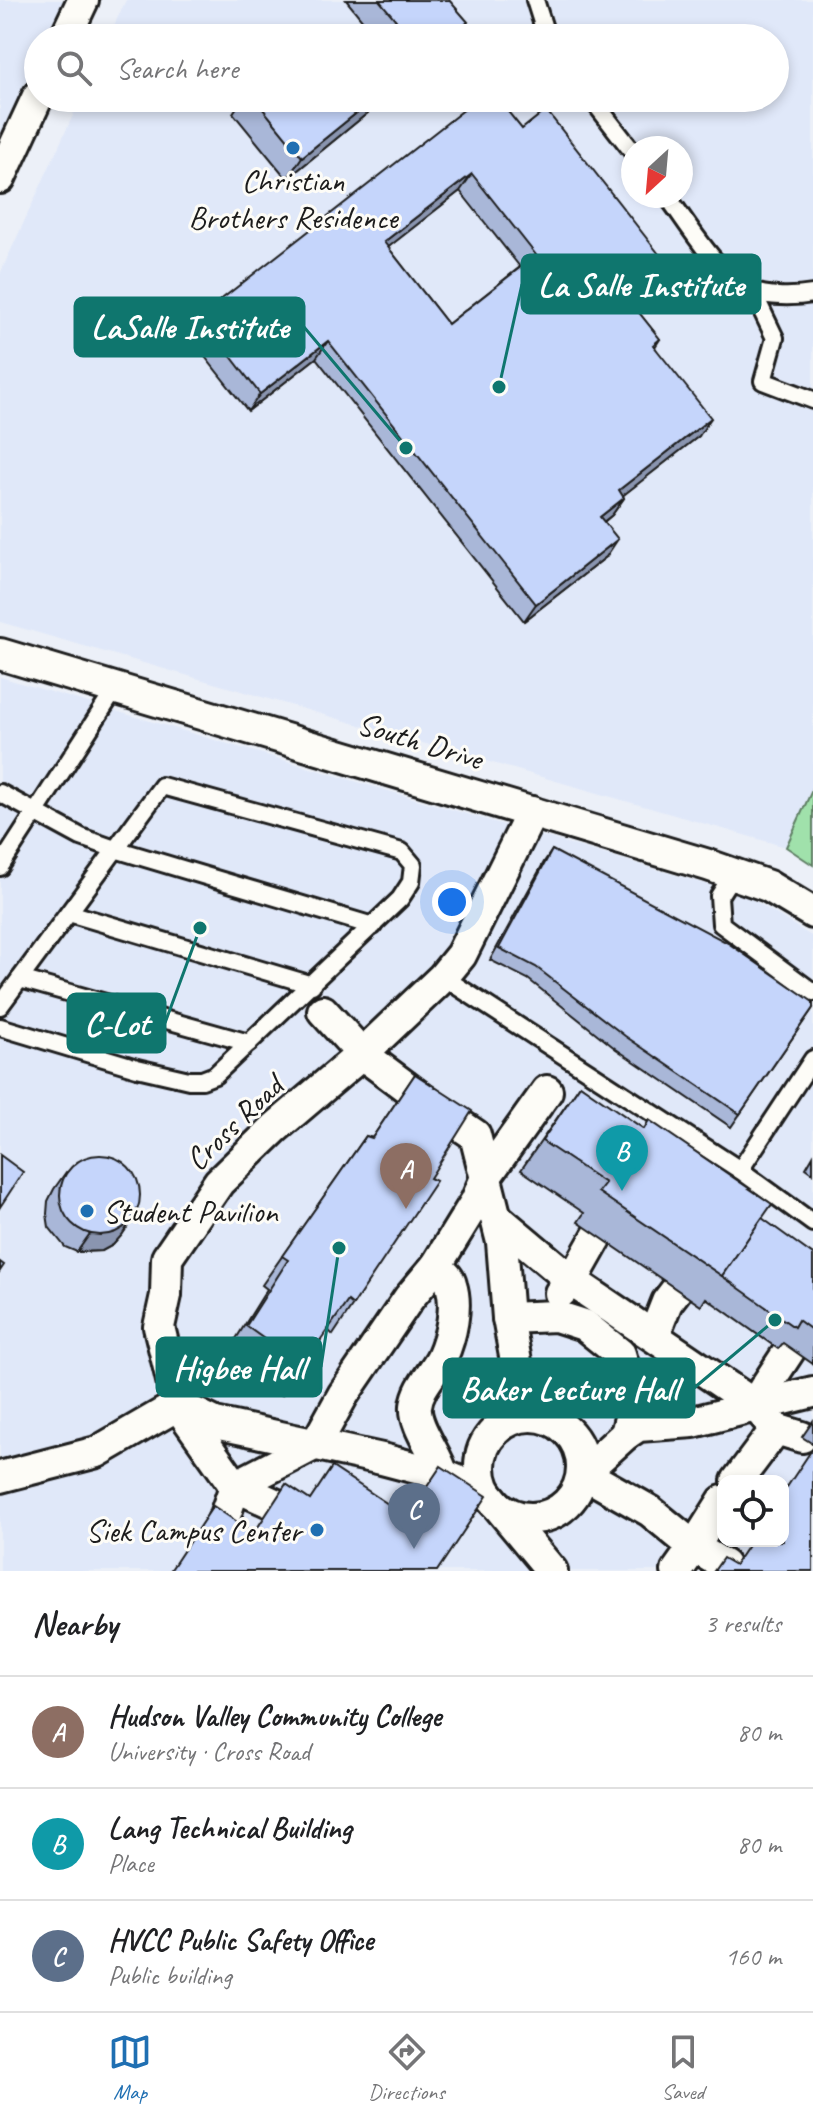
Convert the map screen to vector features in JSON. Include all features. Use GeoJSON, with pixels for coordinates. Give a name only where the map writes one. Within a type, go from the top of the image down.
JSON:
{"type":"FeatureCollection","features":[{"type":"Feature","properties":{"kind":"street"},"geometry":{"type":"LineString","coordinates":[[72,24],[83,0]]}},
{"type":"Feature","properties":{"kind":"street"},"geometry":{"type":"LineString","coordinates":[[0,178],[31,112]]}},
{"type":"Feature","properties":{"kind":"street","name":"South Drive"},"geometry":{"type":"LineString","coordinates":[[0,654],[733,874],[768,886],[813,913]]}},
{"type":"Feature","properties":{"kind":"street","name":"Cross Road"},"geometry":{"type":"LineString","coordinates":[[178,1405],[159,1327],[166,1295],[167,1258],[219,1182],[443,977],[461,955],[532,812]]}},
{"type":"Feature","properties":{"kind":"street"},"geometry":{"type":"LineString","coordinates":[[317,998],[362,1054],[475,1135],[522,1317],[526,1416]]}},
{"type":"Feature","properties":{"kind":"street"},"geometry":{"type":"LineString","coordinates":[[219,1533],[235,1486],[316,1444],[343,1395],[409,1298],[436,1266],[476,1201],[487,1175],[547,1091]]}},
{"type":"Feature","properties":{"kind":"street"},"geometry":{"type":"LineString","coordinates":[[497,1218],[572,1281],[756,1406],[789,1433],[744,1475]]}},
{"type":"Feature","properties":{"kind":"street"},"geometry":{"type":"LineString","coordinates":[[522,1317],[572,1281],[598,1235]]}},
{"type":"Feature","properties":{"kind":"street"},"geometry":{"type":"LineString","coordinates":[[436,1266],[452,1286],[454,1313],[442,1356],[416,1406],[419,1423],[443,1475]]}},
{"type":"Feature","properties":{"kind":"street"},"geometry":{"type":"LineString","coordinates":[[654,1335],[667,1302],[677,1289]]}},
{"type":"Feature","properties":{"kind":"street"},"geometry":{"type":"LineString","coordinates":[[522,1317],[556,1316],[584,1325],[620,1354],[634,1402],[626,1434]]}},
{"type":"Feature","properties":{"kind":"street"},"geometry":{"type":"LineString","coordinates":[[756,1406],[791,1348]]}},
{"type":"Feature","properties":{"kind":"street"},"geometry":{"type":"LineString","coordinates":[[583,1473],[638,1426],[693,1422],[813,1392]]}},
{"type":"Feature","properties":{"kind":"street"},"geometry":{"type":"LineString","coordinates":[[178,1405],[215,1423],[443,1475],[487,1493],[496,1505],[509,1513],[538,1518],[554,1513],[568,1503],[578,1489],[583,1473],[577,1444],[569,1431],[557,1422],[543,1416],[526,1416],[500,1425],[489,1436],[480,1464],[481,1479],[487,1493],[536,1565]]}},
{"type":"Feature","properties":{"kind":"street"},"geometry":{"type":"LineString","coordinates":[[7,1467],[97,1452],[178,1405]]}},
{"type":"Feature","properties":{"kind":"street"},"geometry":{"type":"LineString","coordinates":[[178,1405],[235,1486],[292,1512]]}},
{"type":"Feature","properties":{"kind":"street"},"geometry":{"type":"LineString","coordinates":[[583,1473],[650,1511],[685,1559],[724,1565]]}},
{"type":"Feature","properties":{"kind":"street"},"geometry":{"type":"LineString","coordinates":[[685,1559],[717,1510]]}},
{"type":"Feature","properties":{"kind":"street"},"geometry":{"type":"LineString","coordinates":[[536,1565],[538,1518]]}},
{"type":"Feature","properties":{"kind":"lane"},"geometry":{"type":"LineString","coordinates":[[535,0],[543,24]]}},
{"type":"Feature","properties":{"kind":"lane"},"geometry":{"type":"LineString","coordinates":[[602,112],[621,137]]}},
{"type":"Feature","properties":{"kind":"lane"},"geometry":{"type":"LineString","coordinates":[[676,208],[729,276],[753,292],[798,296],[813,294]]}},
{"type":"Feature","properties":{"kind":"lane"},"geometry":{"type":"LineString","coordinates":[[753,292],[775,338],[763,381],[813,400]]}},
{"type":"Feature","properties":{"kind":"lane"},"geometry":{"type":"LineString","coordinates":[[0,867],[116,688]]}},
{"type":"Feature","properties":{"kind":"lane"},"geometry":{"type":"LineString","coordinates":[[0,1006],[162,786],[402,852],[413,865],[411,882],[400,899],[373,926],[317,998],[249,1043],[215,1075],[202,1080],[189,1080],[137,1068],[0,1027]]}},
{"type":"Feature","properties":{"kind":"lane"},"geometry":{"type":"LineString","coordinates":[[0,793],[81,837],[373,926]]}},
{"type":"Feature","properties":{"kind":"lane"},"geometry":{"type":"LineString","coordinates":[[733,874],[719,896],[721,924],[813,992]]}},
{"type":"Feature","properties":{"kind":"lane"},"geometry":{"type":"LineString","coordinates":[[69,913],[317,998]]}},
{"type":"Feature","properties":{"kind":"lane"},"geometry":{"type":"LineString","coordinates":[[443,977],[740,1170],[813,1223]]}},
{"type":"Feature","properties":{"kind":"lane"},"geometry":{"type":"LineString","coordinates":[[20,979],[249,1043]]}},
{"type":"Feature","properties":{"kind":"lane"},"geometry":{"type":"LineString","coordinates":[[740,1170],[813,1059]]}},
{"type":"Feature","properties":{"kind":"shaded area"},"geometry":{"type":"Polygon","coordinates":[[[0,0],[64,0],[53,24],[24,24],[24,85],[0,136],[0,0]]]}},
{"type":"Feature","properties":{"kind":"shaded area"},"geometry":{"type":"Polygon","coordinates":[[[126,0],[813,0],[813,865],[786,847],[0,622],[0,274],[75,112],[789,112],[789,24],[115,24],[126,0]]]}},
{"type":"Feature","properties":{"kind":"shaded area"},"geometry":{"type":"Polygon","coordinates":[[[0,677],[747,896],[813,937],[813,1571],[0,1571],[0,677]]]}},
{"type":"Feature","properties":{"kind":"green space"},"geometry":{"type":"Polygon","coordinates":[[[813,788],[813,865],[786,847],[813,788]]]}},
{"type":"Feature","properties":{"kind":"building"},"geometry":{"type":"Polygon","coordinates":[[[379,0],[449,0],[468,22],[391,24],[396,20],[379,0]]]}},
{"type":"Feature","properties":{"kind":"building"},"geometry":{"type":"Polygon","coordinates":[[[265,112],[358,112],[302,157],[265,112]]]}},
{"type":"Feature","properties":{"kind":"building"},"geometry":{"type":"Polygon","coordinates":[[[461,112],[508,112],[522,129],[548,112],[666,263],[625,295],[660,339],[653,345],[711,418],[619,490],[624,498],[600,517],[618,539],[536,604],[328,341],[260,394],[200,316],[461,112]],[[472,174],[384,242],[448,324],[536,255],[472,174]]]}},
{"type":"Feature","properties":{"kind":"building"},"geometry":{"type":"Polygon","coordinates":[[[552,850],[728,943],[813,1002],[813,1008],[740,1114],[625,1036],[536,967],[499,948],[552,850]]]}},
{"type":"Feature","properties":{"kind":"building"},"geometry":{"type":"Polygon","coordinates":[[[415,1074],[472,1111],[430,1178],[436,1181],[353,1305],[348,1301],[302,1366],[246,1326],[288,1260],[282,1256],[366,1136],[372,1138],[415,1074]]]}},
{"type":"Feature","properties":{"kind":"building"},"geometry":{"type":"Polygon","coordinates":[[[580,1085],[644,1129],[649,1120],[772,1204],[722,1276],[598,1192],[605,1183],[542,1141],[580,1085]]]}},
{"type":"Feature","properties":{"kind":"building"},"geometry":{"type":"Polygon","coordinates":[[[0,1155],[23,1172],[0,1207],[0,1155]]]}},
{"type":"Feature","properties":{"kind":"building","name":"Student Pavilion"},"geometry":{"type":"Polygon","coordinates":[[[100,1155],[115,1158],[128,1167],[137,1180],[140,1195],[137,1210],[128,1223],[115,1232],[100,1235],[85,1232],[72,1223],[63,1210],[60,1195],[63,1180],[72,1167],[85,1158],[100,1155]]]}},
{"type":"Feature","properties":{"kind":"building"},"geometry":{"type":"Polygon","coordinates":[[[762,1218],[813,1255],[813,1331],[798,1320],[794,1327],[722,1276],[762,1218]]]}},
{"type":"Feature","properties":{"kind":"building"},"geometry":{"type":"Polygon","coordinates":[[[813,1448],[813,1571],[714,1571],[723,1558],[735,1565],[747,1547],[789,1547],[789,1484],[813,1448]]]}},
{"type":"Feature","properties":{"kind":"building","name":"Siek Campus Center"},"geometry":{"type":"Polygon","coordinates":[[[441,1466],[487,1496],[437,1571],[170,1571],[213,1506],[254,1533],[286,1484],[310,1500],[332,1467],[397,1510],[404,1500],[414,1506],[441,1466]]]}},
{"type":"Feature","properties":{"kind":"place","name":"Christian Brothers Residence"},"geometry":{"type":"Point","coordinates":[293,148]}},
{"type":"Feature","properties":{"kind":"place","name":"La Salle Institute"},"geometry":{"type":"Point","coordinates":[499,387]}},
{"type":"Feature","properties":{"kind":"place","name":"LaSalle Institute"},"geometry":{"type":"Point","coordinates":[406,448]}},
{"type":"Feature","properties":{"kind":"place","name":"C-Lot"},"geometry":{"type":"Point","coordinates":[200,928]}},
{"type":"Feature","properties":{"kind":"place","name":"Lang Technical Building"},"geometry":{"type":"Point","coordinates":[622,1191]}},
{"type":"Feature","properties":{"kind":"place","name":"Hudson Valley Community College"},"geometry":{"type":"Point","coordinates":[406,1209]}},
{"type":"Feature","properties":{"kind":"place","name":"Student Pavilion"},"geometry":{"type":"Point","coordinates":[87,1211]}},
{"type":"Feature","properties":{"kind":"place","name":"Higbee Hall"},"geometry":{"type":"Point","coordinates":[339,1248]}},
{"type":"Feature","properties":{"kind":"place","name":"Baker Lecture Hall"},"geometry":{"type":"Point","coordinates":[775,1320]}},
{"type":"Feature","properties":{"kind":"place","name":"Siek Campus Center"},"geometry":{"type":"Point","coordinates":[317,1530]}},
{"type":"Feature","properties":{"kind":"place","name":"HVCC Public Safety Office"},"geometry":{"type":"Point","coordinates":[414,1549]}}]}
